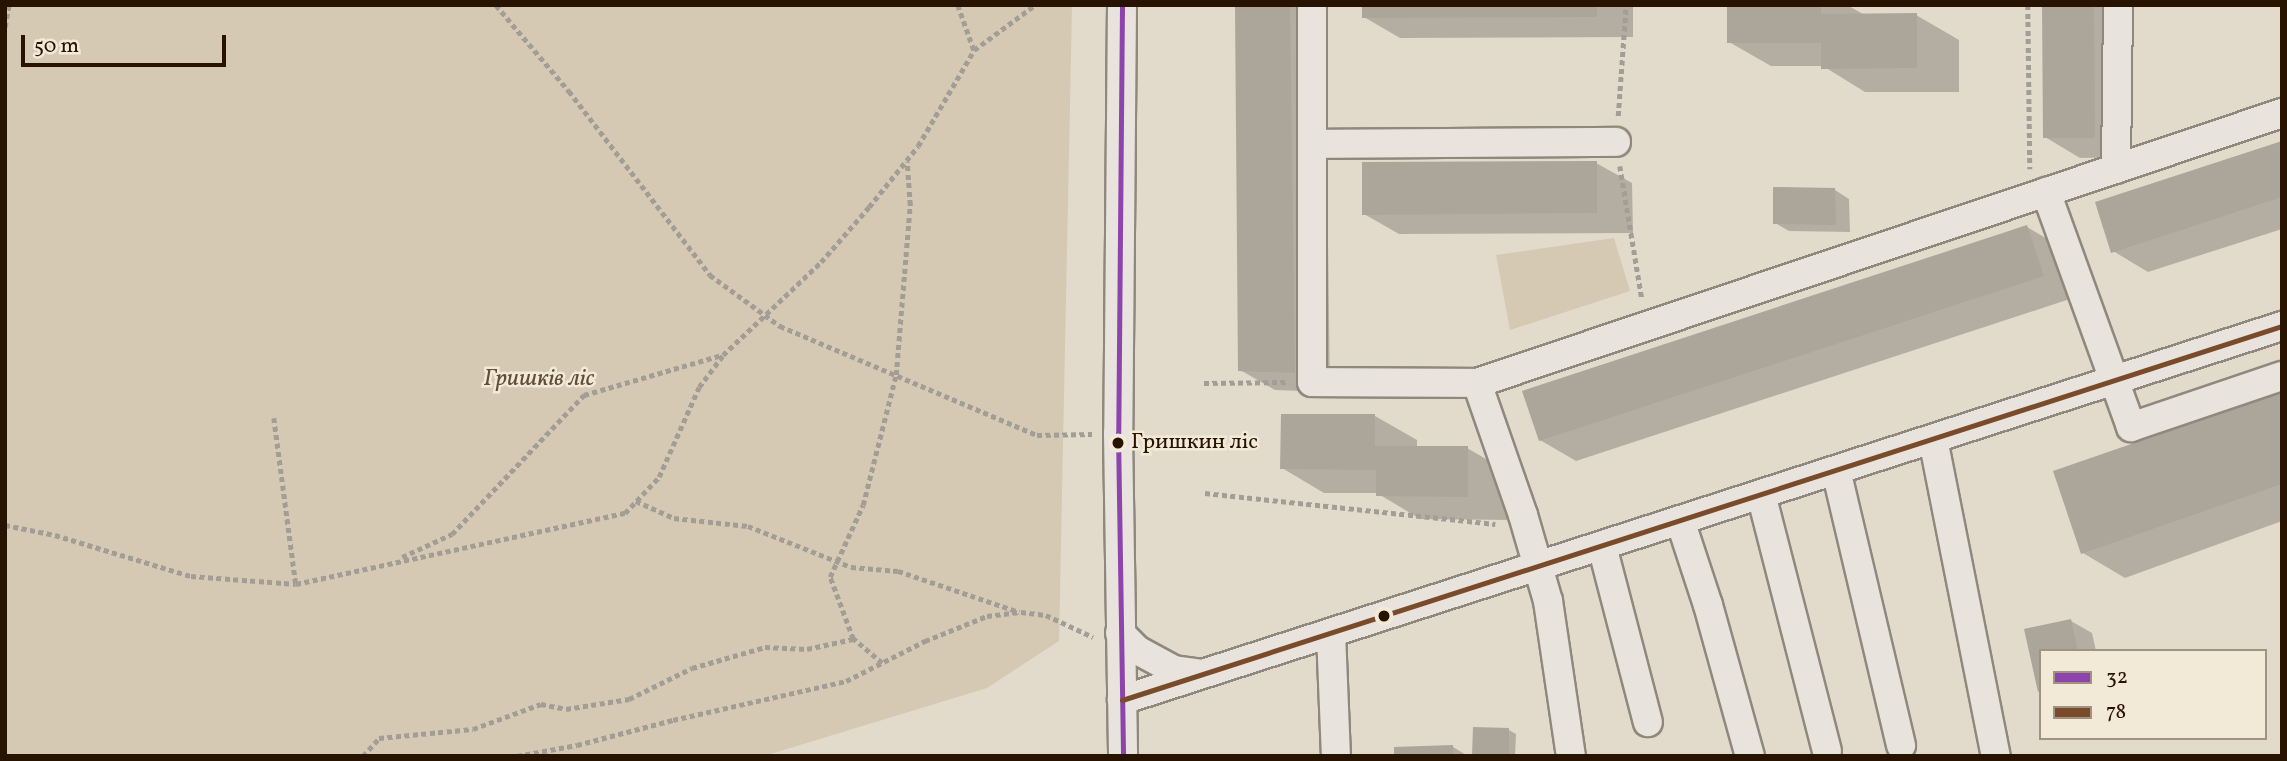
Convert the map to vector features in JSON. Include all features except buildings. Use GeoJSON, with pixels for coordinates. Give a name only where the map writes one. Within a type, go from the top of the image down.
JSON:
{"type":"FeatureCollection","features":[{"type":"Feature","properties":{"kind":"street"},"geometry":{"type":"LineString","coordinates":[[1117,754],[1122,700],[1107,635],[1118,433],[1122,5]]}},
{"type":"Feature","properties":{"kind":"street"},"geometry":{"type":"LineString","coordinates":[[1312,5],[1312,382],[1477,383],[2282,113]]}},
{"type":"Feature","properties":{"kind":"street"},"geometry":{"type":"LineString","coordinates":[[2116,169],[2118,5]]}},
{"type":"Feature","properties":{"kind":"street"},"geometry":{"type":"LineString","coordinates":[[1312,144],[1616,142]]}},
{"type":"Feature","properties":{"kind":"street"},"geometry":{"type":"LineString","coordinates":[[2038,195],[2131,427],[2282,376]]}},
{"type":"Feature","properties":{"kind":"street"},"geometry":{"type":"LineString","coordinates":[[1122,700],[2282,326]]}},
{"type":"Feature","properties":{"kind":"street"},"geometry":{"type":"LineString","coordinates":[[1477,383],[1539,566],[1548,601],[1571,756]]}},
{"type":"Feature","properties":{"kind":"street"},"geometry":{"type":"LineString","coordinates":[[1933,439],[1996,756]]}},
{"type":"Feature","properties":{"kind":"street"},"geometry":{"type":"LineString","coordinates":[[1836,470],[1901,746]]}},
{"type":"Feature","properties":{"kind":"street"},"geometry":{"type":"LineString","coordinates":[[1761,494],[1827,751]]}},
{"type":"Feature","properties":{"kind":"street"},"geometry":{"type":"LineString","coordinates":[[1680,520],[1708,605],[1750,756]]}},
{"type":"Feature","properties":{"kind":"street"},"geometry":{"type":"LineString","coordinates":[[1602,546],[1648,722]]}},
{"type":"Feature","properties":{"kind":"street"},"geometry":{"type":"LineString","coordinates":[[1331,633],[1336,756]]}},
{"type":"Feature","properties":{"kind":"street"},"geometry":{"type":"LineString","coordinates":[[1107,635],[1174,670],[1194,675],[1205,674]]}},
{"type":"Feature","properties":{"kind":"path"},"geometry":{"type":"LineString","coordinates":[[5,27],[9,5]]}},
{"type":"Feature","properties":{"kind":"path"},"geometry":{"type":"LineString","coordinates":[[496,5],[569,91],[710,275],[780,326],[1037,435],[1118,433]]}},
{"type":"Feature","properties":{"kind":"path"},"geometry":{"type":"LineString","coordinates":[[958,5],[974,50]]}},
{"type":"Feature","properties":{"kind":"path"},"geometry":{"type":"LineString","coordinates":[[5,524],[55,535],[191,576],[296,584],[625,513],[659,477],[699,387],[723,355],[821,262],[906,161],[918,146],[974,50],[1035,5]]}},
{"type":"Feature","properties":{"kind":"path"},"geometry":{"type":"LineString","coordinates":[[2028,5],[2038,195]]}},
{"type":"Feature","properties":{"kind":"path"},"geometry":{"type":"LineString","coordinates":[[882,663],[853,639],[830,577],[863,505],[895,375],[910,205],[906,161]]}},
{"type":"Feature","properties":{"kind":"path"},"geometry":{"type":"LineString","coordinates":[[395,561],[452,534],[584,395],[723,355]]}},
{"type":"Feature","properties":{"kind":"path"},"geometry":{"type":"LineString","coordinates":[[1204,383],[1312,382]]}},
{"type":"Feature","properties":{"kind":"path"},"geometry":{"type":"LineString","coordinates":[[275,418],[296,584]]}},
{"type":"Feature","properties":{"kind":"path"},"geometry":{"type":"LineString","coordinates":[[1205,493],[1495,524]]}},
{"type":"Feature","properties":{"kind":"path"},"geometry":{"type":"LineString","coordinates":[[636,501],[674,519],[748,526],[851,567],[898,571],[1021,612],[1046,615],[1107,635]]}},
{"type":"Feature","properties":{"kind":"path"},"geometry":{"type":"LineString","coordinates":[[517,756],[846,681],[925,641],[987,616],[1021,612]]}},
{"type":"Feature","properties":{"kind":"path"},"geometry":{"type":"LineString","coordinates":[[363,756],[379,738],[473,729],[541,705],[566,709],[629,699],[692,668],[765,647],[807,649],[853,639]]}},
{"type":"Feature","properties":{"kind":"green space","name":"Гришків ліс"},"geometry":{"type":"Polygon","coordinates":[[[5,5],[1072,5],[1059,641],[987,688],[764,756],[5,756],[5,5]]]}},
{"type":"Feature","properties":{"kind":"green space"},"geometry":{"type":"Polygon","coordinates":[[[1614,238],[1630,291],[1510,330],[1496,255],[1614,238]]]}},
{"type":"Feature","properties":{"kind":"transit line","name":"32"},"geometry":{"type":"LineString","coordinates":[[1122,5],[1118,433],[1123,756]]}},
{"type":"Feature","properties":{"kind":"transit line","name":"78"},"geometry":{"type":"LineString","coordinates":[[1122,700],[2282,326]]}},
{"type":"Feature","properties":{"kind":"place","name":"Гришкин ліс"},"geometry":{"type":"Point","coordinates":[1118,443]}}]}
